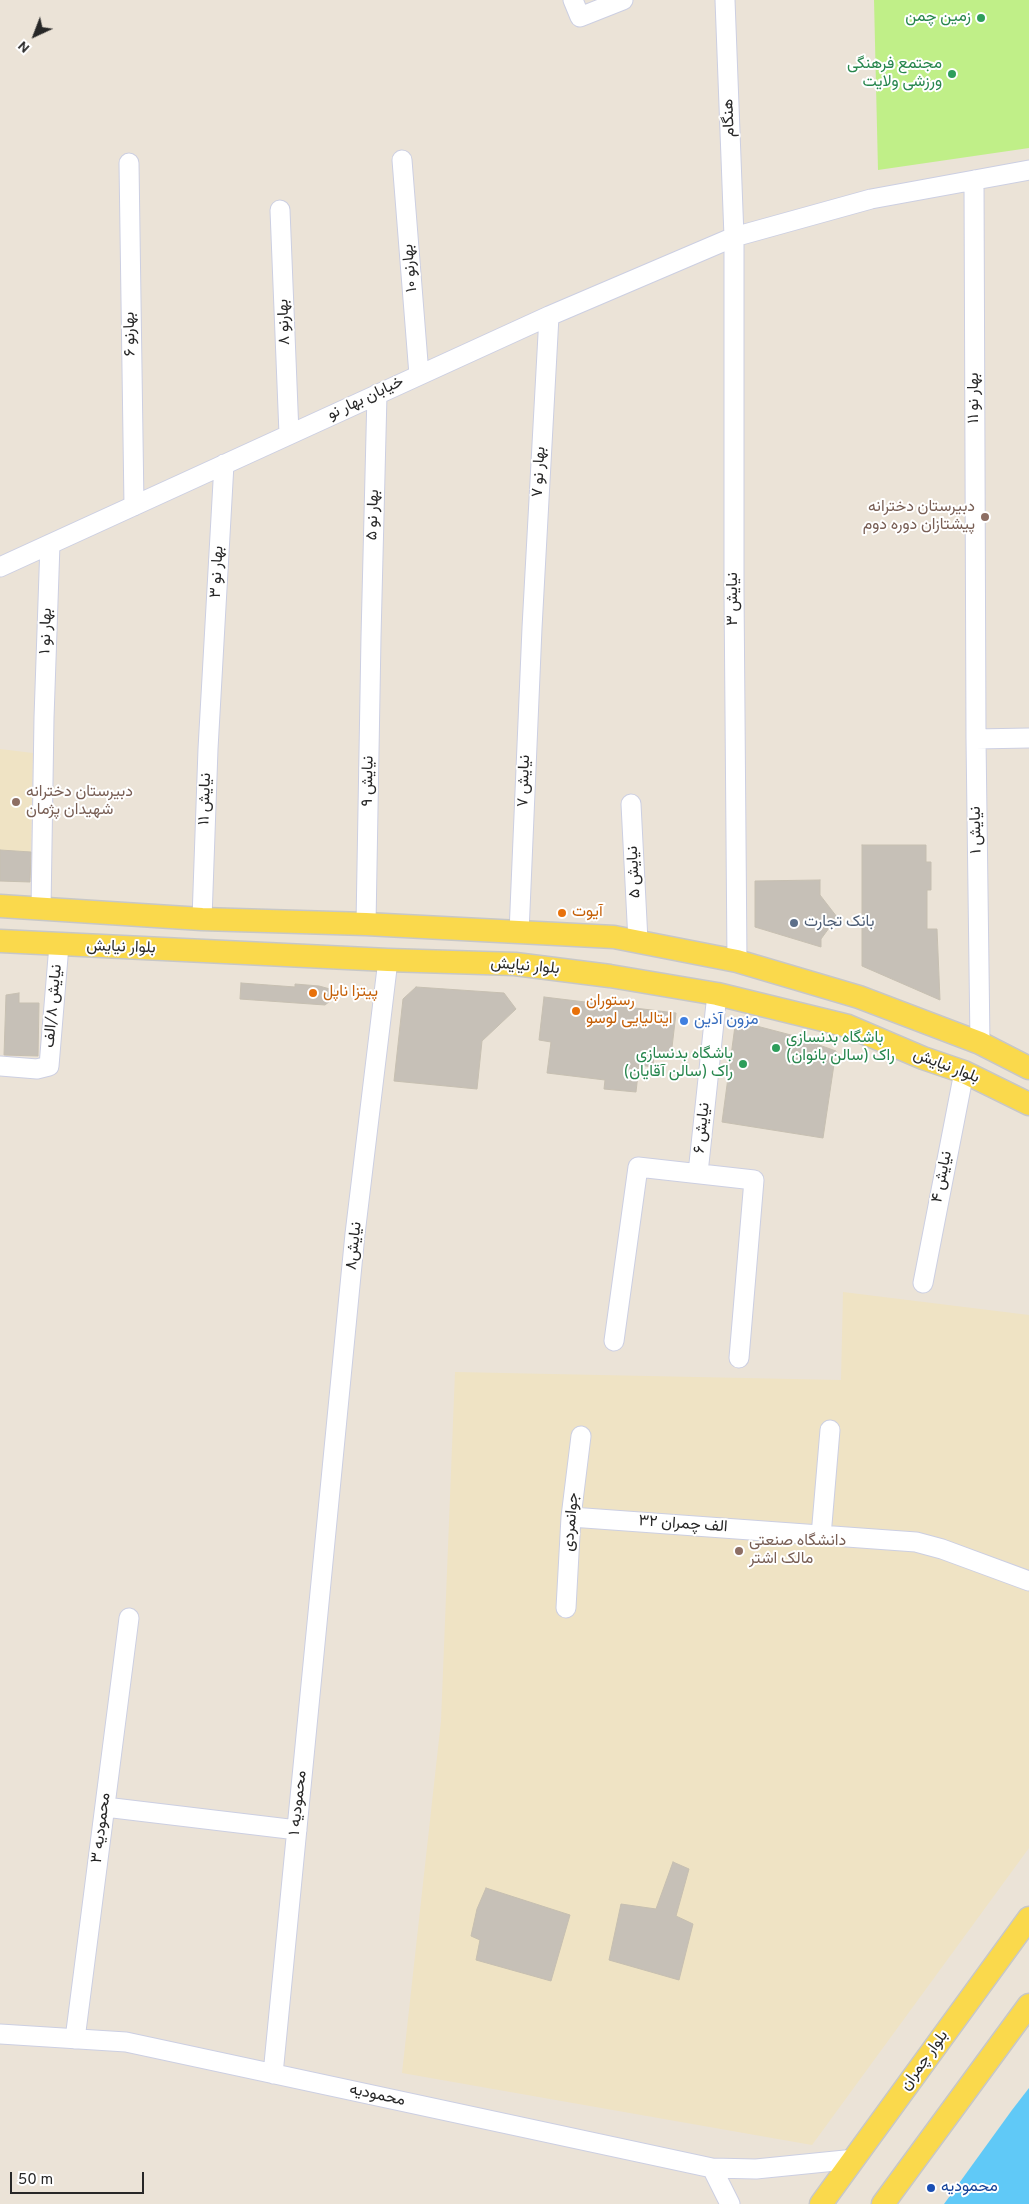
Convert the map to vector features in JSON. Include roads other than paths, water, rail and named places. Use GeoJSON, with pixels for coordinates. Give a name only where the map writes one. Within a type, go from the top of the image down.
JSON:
{"type":"FeatureCollection","features":[{"type":"Feature","properties":{"kind":"main road","name":"بلوار نیایش"},"geometry":{"type":"LineString","coordinates":[[0,906],[202,919],[366,924],[614,937],[737,961],[859,997],[980,1044],[1029,1068]]}},
{"type":"Feature","properties":{"kind":"main road","name":"بلوار نیایش"},"geometry":{"type":"LineString","coordinates":[[0,941],[388,960],[515,964],[610,976],[718,994],[848,1026],[923,1058],[964,1072],[1029,1104]]}},
{"type":"Feature","properties":{"kind":"main road","name":"بلوار چمران"},"geometry":{"type":"LineString","coordinates":[[821,2204],[1029,1918]]}},
{"type":"Feature","properties":{"kind":"main road"},"geometry":{"type":"LineString","coordinates":[[882,2204],[1029,2005]]}},
{"type":"Feature","properties":{"kind":"street"},"geometry":{"type":"LineString","coordinates":[[573,0],[580,17],[624,0]]}},
{"type":"Feature","properties":{"kind":"street","name":"هنگام"},"geometry":{"type":"LineString","coordinates":[[725,0],[734,237]]}},
{"type":"Feature","properties":{"kind":"street","name":"۱۰ بهارنو"},"geometry":{"type":"LineString","coordinates":[[402,160],[419,375]]}},
{"type":"Feature","properties":{"kind":"street","name":"۶ بهارنو"},"geometry":{"type":"LineString","coordinates":[[129,163],[134,506]]}},
{"type":"Feature","properties":{"kind":"street","name":"خیابان بهار نو"},"geometry":{"type":"LineString","coordinates":[[0,567],[549,316],[734,237],[871,199],[1029,170]]}},
{"type":"Feature","properties":{"kind":"street","name":"۱۱ بهار نو"},"geometry":{"type":"LineString","coordinates":[[974,180],[975,617]]}},
{"type":"Feature","properties":{"kind":"street","name":"۸ بهارنو"},"geometry":{"type":"LineString","coordinates":[[280,210],[289,434]]}},
{"type":"Feature","properties":{"kind":"street","name":"نیایش ۳"},"geometry":{"type":"LineString","coordinates":[[734,237],[734,600],[737,961]]}},
{"type":"Feature","properties":{"kind":"street","name":"۷ بهار نو"},"geometry":{"type":"LineString","coordinates":[[532,628],[549,316]]}},
{"type":"Feature","properties":{"kind":"street","name":"۵ بهار نو"},"geometry":{"type":"LineString","coordinates":[[371,637],[377,394]]}},
{"type":"Feature","properties":{"kind":"street","name":"۳ بهار نو"},"geometry":{"type":"LineString","coordinates":[[212,680],[224,464]]}},
{"type":"Feature","properties":{"kind":"street","name":"۱ بهار نو"},"geometry":{"type":"LineString","coordinates":[[41,909],[44,718],[50,544]]}},
{"type":"Feature","properties":{"kind":"street","name":"نیایش ۱"},"geometry":{"type":"LineString","coordinates":[[975,617],[980,1044]]}},
{"type":"Feature","properties":{"kind":"street","name":"نیایش ۷"},"geometry":{"type":"LineString","coordinates":[[518,933],[532,628]]}},
{"type":"Feature","properties":{"kind":"street","name":"نیایش ۹"},"geometry":{"type":"LineString","coordinates":[[366,924],[371,637]]}},
{"type":"Feature","properties":{"kind":"street","name":"نیایش ۱۱"},"geometry":{"type":"LineString","coordinates":[[202,919],[212,680]]}},
{"type":"Feature","properties":{"kind":"street"},"geometry":{"type":"LineString","coordinates":[[976,739],[1029,738]]}},
{"type":"Feature","properties":{"kind":"street","name":"نیایش ۵"},"geometry":{"type":"LineString","coordinates":[[631,804],[638,941]]}},
{"type":"Feature","properties":{"kind":"street","name":"نیایش ۸/الف"},"geometry":{"type":"LineString","coordinates":[[0,1066],[37,1070],[49,1066],[59,945]]}},
{"type":"Feature","properties":{"kind":"street","name":"نیایش۸"},"geometry":{"type":"LineString","coordinates":[[326,1532],[356,1234],[388,960]]}},
{"type":"Feature","properties":{"kind":"street","name":"نیایش ۶"},"geometry":{"type":"LineString","coordinates":[[698,1174],[718,994]]}},
{"type":"Feature","properties":{"kind":"street","name":"نیایش ۴"},"geometry":{"type":"LineString","coordinates":[[923,1283],[964,1072]]}},
{"type":"Feature","properties":{"kind":"street"},"geometry":{"type":"LineString","coordinates":[[614,1341],[638,1167],[754,1180],[739,1358]]}},
{"type":"Feature","properties":{"kind":"street"},"geometry":{"type":"LineString","coordinates":[[821,1536],[830,1430]]}},
{"type":"Feature","properties":{"kind":"street","name":"جوانمردی"},"geometry":{"type":"LineString","coordinates":[[566,1608],[570,1517],[581,1436]]}},
{"type":"Feature","properties":{"kind":"street","name":"۳۲ الف چمران"},"geometry":{"type":"LineString","coordinates":[[570,1517],[922,1544],[942,1549],[1029,1581]]}},
{"type":"Feature","properties":{"kind":"street","name":"۱ محمودیه"},"geometry":{"type":"LineString","coordinates":[[273,2074],[326,1532]]}},
{"type":"Feature","properties":{"kind":"street","name":"۳ محمودیه"},"geometry":{"type":"LineString","coordinates":[[75,2039],[129,1618]]}},
{"type":"Feature","properties":{"kind":"street"},"geometry":{"type":"LineString","coordinates":[[104,1808],[297,1830]]}},
{"type":"Feature","properties":{"kind":"street","name":"محمودیه"},"geometry":{"type":"LineString","coordinates":[[0,2034],[126,2042],[716,2176],[756,2169],[855,2159]]}},
{"type":"Feature","properties":{"kind":"street"},"geometry":{"type":"LineString","coordinates":[[715,2204],[716,2176]]}},
{"type":"Feature","properties":{"kind":"street"},"geometry":{"type":"LineString","coordinates":[[716,2176],[730,2204]]}},
{"type":"Feature","properties":{"kind":"water"},"geometry":{"type":"Polygon","coordinates":[[[1029,2088],[1029,2204],[944,2204],[1012,2110],[1029,2088]]]}},
{"type":"Feature","properties":{"kind":"place","name":"زمین چمن"},"geometry":{"type":"Point","coordinates":[981,18]}},
{"type":"Feature","properties":{"kind":"place","name":"مجتمع فرهنگی ورزشی ولایت"},"geometry":{"type":"Point","coordinates":[952,74]}},
{"type":"Feature","properties":{"kind":"place","name":"دبیرستان دخترانه پیشتازان دوره دوم"},"geometry":{"type":"Point","coordinates":[985,517]}},
{"type":"Feature","properties":{"kind":"place","name":"دبیرستان دخترانه شهیدان پژمان"},"geometry":{"type":"Point","coordinates":[16,802]}},
{"type":"Feature","properties":{"kind":"place","name":"آیوت"},"geometry":{"type":"Point","coordinates":[562,913]}},
{"type":"Feature","properties":{"kind":"place","name":"بانک تجارت"},"geometry":{"type":"Point","coordinates":[794,923]}},
{"type":"Feature","properties":{"kind":"place","name":"پیتزا ناپل"},"geometry":{"type":"Point","coordinates":[313,993]}},
{"type":"Feature","properties":{"kind":"place","name":"رستوران ایتالیایی لوسو"},"geometry":{"type":"Point","coordinates":[576,1011]}},
{"type":"Feature","properties":{"kind":"place","name":"مزون آذین"},"geometry":{"type":"Point","coordinates":[684,1021]}},
{"type":"Feature","properties":{"kind":"place","name":"باشگاه بدنسازی راک (سالن بانوان)"},"geometry":{"type":"Point","coordinates":[776,1048]}},
{"type":"Feature","properties":{"kind":"place","name":"باشگاه بدنسازی راک (سالن آقایان)"},"geometry":{"type":"Point","coordinates":[743,1064]}},
{"type":"Feature","properties":{"kind":"place","name":"دانشگاه صنعتی مالک اشتر"},"geometry":{"type":"Point","coordinates":[739,1551]}},
{"type":"Feature","properties":{"kind":"place","name":"محمودیه"},"geometry":{"type":"Point","coordinates":[931,2188]}}]}
